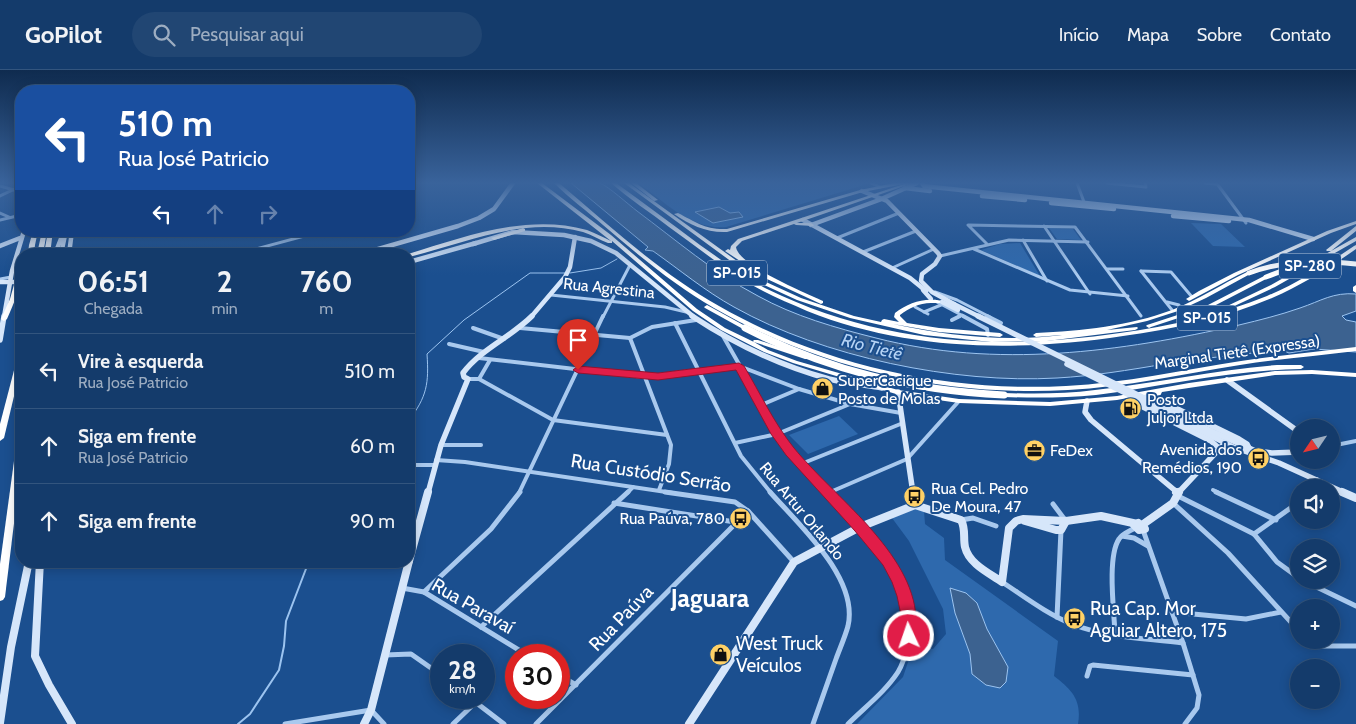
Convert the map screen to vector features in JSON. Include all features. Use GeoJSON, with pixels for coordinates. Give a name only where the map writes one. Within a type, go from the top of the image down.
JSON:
{"type":"FeatureCollection","features":[{"type":"Feature","properties":{"kind":"highway"},"geometry":{"type":"LineString","coordinates":[[579,214],[705,318],[742,339],[795,362],[898,392],[959,401],[1034,404],[1111,399],[1227,380],[1297,372],[1356,375]]}},
{"type":"Feature","properties":{"kind":"highway"},"geometry":{"type":"LineString","coordinates":[[587,214],[706,307],[794,352],[862,375],[940,390],[1041,396],[1093,393],[1240,370],[1284,367],[1356,370]]}},
{"type":"Feature","properties":{"kind":"highway","name":"SP-015"},"geometry":{"type":"LineString","coordinates":[[594,214],[695,294],[744,322],[803,349],[850,364],[902,375]]}},
{"type":"Feature","properties":{"kind":"highway","name":"SP-015"},"geometry":{"type":"LineString","coordinates":[[655,214],[742,277],[788,301],[864,326],[924,339],[968,344],[1045,342],[1149,326],[1210,306],[1266,277]]}},
{"type":"Feature","properties":{"kind":"highway"},"geometry":{"type":"LineString","coordinates":[[669,214],[743,265],[783,286],[824,304],[872,318],[911,326],[1017,335],[1078,331],[1144,320],[1171,311],[1266,266],[1296,262],[1356,266]]}},
{"type":"Feature","properties":{"kind":"highway"},"geometry":{"type":"LineString","coordinates":[[676,214],[701,228],[722,230],[782,214]]}},
{"type":"Feature","properties":{"kind":"highway"},"geometry":{"type":"LineString","coordinates":[[676,214],[764,283],[791,296],[840,313],[898,329]]}},
{"type":"Feature","properties":{"kind":"highway"},"geometry":{"type":"LineString","coordinates":[[801,214],[798,217],[803,220]]}},
{"type":"Feature","properties":{"kind":"highway"},"geometry":{"type":"LineString","coordinates":[[743,265],[733,251],[736,243],[822,214]]}},
{"type":"Feature","properties":{"kind":"highway"},"geometry":{"type":"LineString","coordinates":[[1171,311],[1200,292],[1238,272],[1336,228],[1356,222]]}},
{"type":"Feature","properties":{"kind":"highway"},"geometry":{"type":"LineString","coordinates":[[791,224],[811,225]]}},
{"type":"Feature","properties":{"kind":"highway"},"geometry":{"type":"LineString","coordinates":[[415,252],[511,227],[539,225],[563,227],[602,237],[623,250]]}},
{"type":"Feature","properties":{"kind":"highway"},"geometry":{"type":"LineString","coordinates":[[602,226],[630,252],[633,258]]}},
{"type":"Feature","properties":{"kind":"highway"},"geometry":{"type":"LineString","coordinates":[[1291,276],[1290,272],[1318,258],[1356,228]]}},
{"type":"Feature","properties":{"kind":"highway"},"geometry":{"type":"LineString","coordinates":[[494,238],[514,232],[558,229],[602,237]]}},
{"type":"Feature","properties":{"kind":"highway"},"geometry":{"type":"LineString","coordinates":[[32,248],[34,237]]}},
{"type":"Feature","properties":{"kind":"highway"},"geometry":{"type":"LineString","coordinates":[[1149,326],[1225,308],[1260,293],[1356,239]]}},
{"type":"Feature","properties":{"kind":"highway","name":"Marginal Tietê (Expressa)"},"geometry":{"type":"LineString","coordinates":[[1045,342],[1104,338],[1188,323],[1224,313],[1288,289],[1356,247]]}},
{"type":"Feature","properties":{"kind":"highway"},"geometry":{"type":"LineString","coordinates":[[657,264],[665,276]]}},
{"type":"Feature","properties":{"kind":"highway","name":"SP-280"},"geometry":{"type":"LineString","coordinates":[[1266,277],[1287,269],[1308,266],[1356,266]]}},
{"type":"Feature","properties":{"kind":"highway"},"geometry":{"type":"LineString","coordinates":[[3,317],[15,292]]}},
{"type":"Feature","properties":{"kind":"highway"},"geometry":{"type":"LineString","coordinates":[[911,326],[898,319],[897,314],[922,301],[930,299],[941,303]]}},
{"type":"Feature","properties":{"kind":"highway"},"geometry":{"type":"LineString","coordinates":[[824,314],[898,329]]}},
{"type":"Feature","properties":{"kind":"highway"},"geometry":{"type":"LineString","coordinates":[[705,318],[738,334],[791,354],[888,374],[902,375]]}},
{"type":"Feature","properties":{"kind":"highway","name":"SP-015"},"geometry":{"type":"LineString","coordinates":[[898,329],[1008,343]]}},
{"type":"Feature","properties":{"kind":"highway","name":"Marginal Tietê (Expressa)"},"geometry":{"type":"LineString","coordinates":[[902,375],[943,382],[1008,388],[1091,386],[1122,383],[1244,363],[1356,350]]}},
{"type":"Feature","properties":{"kind":"highway"},"geometry":{"type":"LineString","coordinates":[[1263,376],[1320,376],[1356,379]]}},
{"type":"Feature","properties":{"kind":"highway"},"geometry":{"type":"LineString","coordinates":[[0,438],[15,379]]}},
{"type":"Feature","properties":{"kind":"highway"},"geometry":{"type":"LineString","coordinates":[[1159,400],[1156,396],[1160,390]]}},
{"type":"Feature","properties":{"kind":"highway"},"geometry":{"type":"LineString","coordinates":[[1111,399],[1133,402]]}},
{"type":"Feature","properties":{"kind":"highway"},"geometry":{"type":"LineString","coordinates":[[0,598],[15,486]]}},
{"type":"Feature","properties":{"kind":"main road"},"geometry":{"type":"LineString","coordinates":[[382,248],[458,226],[486,214]]}},
{"type":"Feature","properties":{"kind":"main road"},"geometry":{"type":"LineString","coordinates":[[811,225],[842,214]]}},
{"type":"Feature","properties":{"kind":"main road"},"geometry":{"type":"LineString","coordinates":[[899,214],[939,253],[935,264],[922,274],[910,278]]}},
{"type":"Feature","properties":{"kind":"main road"},"geometry":{"type":"LineString","coordinates":[[1154,214],[1234,222],[1244,221]]}},
{"type":"Feature","properties":{"kind":"main road"},"geometry":{"type":"LineString","coordinates":[[1188,214],[1263,223],[1295,235],[1313,239]]}},
{"type":"Feature","properties":{"kind":"main road"},"geometry":{"type":"LineString","coordinates":[[1230,218],[1234,222]]}},
{"type":"Feature","properties":{"kind":"main road"},"geometry":{"type":"LineString","coordinates":[[803,220],[910,278],[941,303],[1218,440],[1317,479]]}},
{"type":"Feature","properties":{"kind":"main road"},"geometry":{"type":"LineString","coordinates":[[472,244],[514,232],[575,237],[601,244],[616,253],[686,312],[723,336],[788,365],[829,379],[883,388]]}},
{"type":"Feature","properties":{"kind":"main road"},"geometry":{"type":"LineString","coordinates":[[415,260],[494,238],[535,233]]}},
{"type":"Feature","properties":{"kind":"main road"},"geometry":{"type":"LineString","coordinates":[[1295,235],[1306,242]]}},
{"type":"Feature","properties":{"kind":"main road"},"geometry":{"type":"LineString","coordinates":[[415,532],[435,462],[468,379],[462,373],[467,366],[520,328],[551,295],[567,275],[575,237]]}},
{"type":"Feature","properties":{"kind":"main road"},"geometry":{"type":"LineString","coordinates":[[0,248],[18,247],[20,238]]}},
{"type":"Feature","properties":{"kind":"main road"},"geometry":{"type":"LineString","coordinates":[[0,248],[20,238]]}},
{"type":"Feature","properties":{"kind":"main road"},"geometry":{"type":"LineString","coordinates":[[0,340],[8,289],[15,260]]}},
{"type":"Feature","properties":{"kind":"main road"},"geometry":{"type":"LineString","coordinates":[[922,274],[921,280],[932,292],[954,304],[1211,431],[1288,464],[1317,479]]}},
{"type":"Feature","properties":{"kind":"main road"},"geometry":{"type":"LineString","coordinates":[[0,281],[15,282]]}},
{"type":"Feature","properties":{"kind":"main road"},"geometry":{"type":"LineString","coordinates":[[0,286],[8,289]]}},
{"type":"Feature","properties":{"kind":"main road"},"geometry":{"type":"LineString","coordinates":[[922,288],[930,299]]}},
{"type":"Feature","properties":{"kind":"main road"},"geometry":{"type":"LineString","coordinates":[[1227,380],[1290,426]]}},
{"type":"Feature","properties":{"kind":"main road"},"geometry":{"type":"LineString","coordinates":[[898,392],[907,460],[916,505]]}},
{"type":"Feature","properties":{"kind":"main road"},"geometry":{"type":"LineString","coordinates":[[1220,449],[1211,441],[1133,402],[1134,399],[1145,395],[1159,400],[1239,439],[1252,450],[1272,453],[1290,452]]}},
{"type":"Feature","properties":{"kind":"main road"},"geometry":{"type":"LineString","coordinates":[[1087,401],[1084,406],[1085,412],[1091,420],[1177,494]]}},
{"type":"Feature","properties":{"kind":"main road"},"geometry":{"type":"LineString","coordinates":[[689,724],[794,562],[819,548],[860,527],[916,505],[961,520],[965,525],[965,548],[981,567],[1002,582],[1008,528],[1019,520],[1066,521],[1101,516],[1124,520],[1138,526],[1173,502],[1177,494],[1220,449],[1222,445],[1218,440]]}},
{"type":"Feature","properties":{"kind":"main road"},"geometry":{"type":"LineString","coordinates":[[1340,490],[1356,498]]}},
{"type":"Feature","properties":{"kind":"main road"},"geometry":{"type":"LineString","coordinates":[[1019,520],[1061,530],[1066,521]]}},
{"type":"Feature","properties":{"kind":"main road"},"geometry":{"type":"LineString","coordinates":[[0,723],[11,647],[28,568]]}},
{"type":"Feature","properties":{"kind":"main road"},"geometry":{"type":"LineString","coordinates":[[40,568],[36,656],[48,685],[72,724]]}},
{"type":"Feature","properties":{"kind":"main road"},"geometry":{"type":"LineString","coordinates":[[364,724],[371,710],[407,568]]}},
{"type":"Feature","properties":{"kind":"street"},"geometry":{"type":"LineString","coordinates":[[1,214],[10,217]]}},
{"type":"Feature","properties":{"kind":"street"},"geometry":{"type":"LineString","coordinates":[[836,238],[898,214]]}},
{"type":"Feature","properties":{"kind":"street"},"geometry":{"type":"LineString","coordinates":[[1239,214],[1244,221]]}},
{"type":"Feature","properties":{"kind":"street"},"geometry":{"type":"LineString","coordinates":[[0,220],[15,216]]}},
{"type":"Feature","properties":{"kind":"street"},"geometry":{"type":"LineString","coordinates":[[987,244],[968,224],[1075,227],[1088,242],[1141,316]]}},
{"type":"Feature","properties":{"kind":"street"},"geometry":{"type":"LineString","coordinates":[[1044,226],[1090,294]]}},
{"type":"Feature","properties":{"kind":"street"},"geometry":{"type":"LineString","coordinates":[[863,252],[916,231]]}},
{"type":"Feature","properties":{"kind":"street"},"geometry":{"type":"LineString","coordinates":[[259,248],[301,237]]}},
{"type":"Feature","properties":{"kind":"street"},"geometry":{"type":"LineString","coordinates":[[892,268],[939,253],[974,249],[987,244],[1023,240],[1088,242]]}},
{"type":"Feature","properties":{"kind":"street"},"geometry":{"type":"LineString","coordinates":[[1023,240],[1047,281]]}},
{"type":"Feature","properties":{"kind":"street"},"geometry":{"type":"LineString","coordinates":[[974,249],[1070,290],[1090,294],[1128,296]]}},
{"type":"Feature","properties":{"kind":"street"},"geometry":{"type":"LineString","coordinates":[[424,592],[491,529],[518,494],[594,334],[630,265]]}},
{"type":"Feature","properties":{"kind":"street"},"geometry":{"type":"LineString","coordinates":[[1108,269],[1123,269]]}},
{"type":"Feature","properties":{"kind":"street"},"geometry":{"type":"LineString","coordinates":[[1141,271],[1170,271],[1192,297]]}},
{"type":"Feature","properties":{"kind":"street"},"geometry":{"type":"LineString","coordinates":[[1141,271],[1171,311]]}},
{"type":"Feature","properties":{"kind":"street"},"geometry":{"type":"LineString","coordinates":[[0,281],[11,277]]}},
{"type":"Feature","properties":{"kind":"street"},"geometry":{"type":"LineString","coordinates":[[1186,290],[1200,292]]}},
{"type":"Feature","properties":{"kind":"street"},"geometry":{"type":"LineString","coordinates":[[915,307],[926,313],[941,303],[988,332],[1002,324],[956,300],[932,292]]}},
{"type":"Feature","properties":{"kind":"street","name":"Rua Agrestina"},"geometry":{"type":"LineString","coordinates":[[551,295],[665,307],[686,312]]}},
{"type":"Feature","properties":{"kind":"street","name":"Rua Agrestina"},"geometry":{"type":"LineString","coordinates":[[665,307],[673,301]]}},
{"type":"Feature","properties":{"kind":"street"},"geometry":{"type":"LineString","coordinates":[[1165,301],[1179,305]]}},
{"type":"Feature","properties":{"kind":"street"},"geometry":{"type":"LineString","coordinates":[[952,320],[962,315]]}},
{"type":"Feature","properties":{"kind":"street"},"geometry":{"type":"LineString","coordinates":[[630,338],[633,334],[651,327],[697,320]]}},
{"type":"Feature","properties":{"kind":"street","name":"Rua Artur Orlando"},"geometry":{"type":"LineString","coordinates":[[675,323],[734,443],[750,468],[819,548],[844,584],[849,617],[845,636],[813,724]]}},
{"type":"Feature","properties":{"kind":"street"},"geometry":{"type":"LineString","coordinates":[[473,328],[504,339]]}},
{"type":"Feature","properties":{"kind":"street"},"geometry":{"type":"LineString","coordinates":[[520,328],[630,338]]}},
{"type":"Feature","properties":{"kind":"street"},"geometry":{"type":"LineString","coordinates":[[723,336],[777,434],[801,464],[879,549],[900,581],[908,615],[909,636],[902,662],[895,675],[848,724]]}},
{"type":"Feature","properties":{"kind":"street"},"geometry":{"type":"LineString","coordinates":[[630,338],[671,445],[671,456],[659,490]]}},
{"type":"Feature","properties":{"kind":"street"},"geometry":{"type":"LineString","coordinates":[[450,344],[486,353]]}},
{"type":"Feature","properties":{"kind":"street"},"geometry":{"type":"LineString","coordinates":[[730,351],[735,347],[744,346]]}},
{"type":"Feature","properties":{"kind":"street"},"geometry":{"type":"LineString","coordinates":[[479,358],[644,377],[739,366],[799,389],[850,404],[901,413]]}},
{"type":"Feature","properties":{"kind":"street"},"geometry":{"type":"LineString","coordinates":[[479,378],[490,360]]}},
{"type":"Feature","properties":{"kind":"street"},"geometry":{"type":"LineString","coordinates":[[468,379],[479,378],[553,420],[667,435]]}},
{"type":"Feature","properties":{"kind":"street"},"geometry":{"type":"LineString","coordinates":[[761,405],[799,389]]}},
{"type":"Feature","properties":{"kind":"street"},"geometry":{"type":"LineString","coordinates":[[828,493],[907,460],[959,401]]}},
{"type":"Feature","properties":{"kind":"street"},"geometry":{"type":"LineString","coordinates":[[734,443],[777,434],[850,404]]}},
{"type":"Feature","properties":{"kind":"street"},"geometry":{"type":"LineString","coordinates":[[801,464],[903,423]]}},
{"type":"Feature","properties":{"kind":"street"},"geometry":{"type":"LineString","coordinates":[[1340,444],[1356,441]]}},
{"type":"Feature","properties":{"kind":"street"},"geometry":{"type":"LineString","coordinates":[[441,445],[481,445]]}},
{"type":"Feature","properties":{"kind":"street","name":"Rua Custódio Serrão"},"geometry":{"type":"LineString","coordinates":[[415,464],[435,462],[529,471],[735,502],[748,511],[794,562]]}},
{"type":"Feature","properties":{"kind":"street"},"geometry":{"type":"LineString","coordinates":[[480,627],[633,487]]}},
{"type":"Feature","properties":{"kind":"street"},"geometry":{"type":"LineString","coordinates":[[1214,490],[1276,520]]}},
{"type":"Feature","properties":{"kind":"street"},"geometry":{"type":"LineString","coordinates":[[1177,494],[1254,534],[1277,562],[1290,571]]}},
{"type":"Feature","properties":{"kind":"street"},"geometry":{"type":"LineString","coordinates":[[1173,502],[1228,553],[1290,622]]}},
{"type":"Feature","properties":{"kind":"street"},"geometry":{"type":"LineString","coordinates":[[614,503],[735,522]]}},
{"type":"Feature","properties":{"kind":"street"},"geometry":{"type":"LineString","coordinates":[[1053,504],[1066,521]]}},
{"type":"Feature","properties":{"kind":"street"},"geometry":{"type":"LineString","coordinates":[[1254,534],[1290,509]]}},
{"type":"Feature","properties":{"kind":"street","name":"Rua Paúva"},"geometry":{"type":"LineString","coordinates":[[536,724],[748,511]]}},
{"type":"Feature","properties":{"kind":"street"},"geometry":{"type":"LineString","coordinates":[[961,520],[974,518],[996,526]]}},
{"type":"Feature","properties":{"kind":"street"},"geometry":{"type":"LineString","coordinates":[[1115,633],[1114,550],[1122,536],[1138,526],[1148,546],[1172,612],[1199,695],[1192,715],[1185,724]]}},
{"type":"Feature","properties":{"kind":"street"},"geometry":{"type":"LineString","coordinates":[[1057,617],[1061,530]]}},
{"type":"Feature","properties":{"kind":"street"},"geometry":{"type":"LineString","coordinates":[[1122,536],[1134,538],[1148,546]]}},
{"type":"Feature","properties":{"kind":"street"},"geometry":{"type":"LineString","coordinates":[[1002,582],[1057,617],[1089,629],[1183,643]]}},
{"type":"Feature","properties":{"kind":"street","name":"Rua Paravaí"},"geometry":{"type":"LineString","coordinates":[[402,588],[424,592],[509,644]]}},
{"type":"Feature","properties":{"kind":"street"},"geometry":{"type":"LineString","coordinates":[[1321,589],[1356,606]]}},
{"type":"Feature","properties":{"kind":"street"},"geometry":{"type":"LineString","coordinates":[[1172,612],[1246,619],[1281,612]]}},
{"type":"Feature","properties":{"kind":"street"},"geometry":{"type":"LineString","coordinates":[[1340,646],[1356,646]]}},
{"type":"Feature","properties":{"kind":"street"},"geometry":{"type":"LineString","coordinates":[[385,655],[410,654],[430,668]]}},
{"type":"Feature","properties":{"kind":"street"},"geometry":{"type":"LineString","coordinates":[[1087,676],[1090,666],[1093,665],[1192,675]]}},
{"type":"Feature","properties":{"kind":"street"},"geometry":{"type":"LineString","coordinates":[[570,681],[576,685]]}},
{"type":"Feature","properties":{"kind":"street"},"geometry":{"type":"LineString","coordinates":[[453,724],[469,709]]}},
{"type":"Feature","properties":{"kind":"street"},"geometry":{"type":"LineString","coordinates":[[485,709],[504,724]]}},
{"type":"Feature","properties":{"kind":"street"},"geometry":{"type":"LineString","coordinates":[[285,724],[311,722],[371,710],[384,724]]}},
{"type":"Feature","properties":{"kind":"shaded area"},"geometry":{"type":"Polygon","coordinates":[[[680,214],[770,214],[726,227],[713,227],[680,214]]]}},
{"type":"Feature","properties":{"kind":"shaded area"},"geometry":{"type":"Polygon","coordinates":[[[1191,223],[1221,224],[1245,247],[1213,246],[1191,223]]]}},
{"type":"Feature","properties":{"kind":"shaded area"},"geometry":{"type":"Polygon","coordinates":[[[1049,228],[1073,229],[1081,240],[1057,239],[1049,228]]]}},
{"type":"Feature","properties":{"kind":"shaded area"},"geometry":{"type":"Polygon","coordinates":[[[1020,243],[1040,276],[981,250],[1000,244],[1020,243]]]}},
{"type":"Feature","properties":{"kind":"shaded area"},"geometry":{"type":"Polygon","coordinates":[[[839,416],[858,434],[808,454],[789,435],[839,416]]]}},
{"type":"Feature","properties":{"kind":"shaded area"},"geometry":{"type":"Polygon","coordinates":[[[917,508],[924,511],[925,524],[944,538],[945,560],[1058,641],[1054,676],[1071,691],[1077,702],[1078,724],[857,724],[903,677],[914,644],[933,649],[946,634],[943,609],[909,541],[892,518],[917,508]]]}},
{"type":"Feature","properties":{"kind":"water","name":"Rio Tietê"},"geometry":{"type":"Polygon","coordinates":[[[608,214],[640,214],[711,267],[742,287],[786,310],[846,330],[921,347],[967,353],[1012,355],[1103,349],[1194,335],[1285,313],[1340,294],[1356,294],[1356,311],[1342,316],[1346,320],[1356,322],[1356,352],[1314,349],[1289,353],[1282,350],[1057,378],[1017,379],[933,371],[848,353],[769,325],[723,301],[653,251],[645,250],[648,247],[608,214]]]}},
{"type":"Feature","properties":{"kind":"water"},"geometry":{"type":"Polygon","coordinates":[[[697,214],[740,214],[743,217],[713,223],[697,214]]]}},
{"type":"Feature","properties":{"kind":"water"},"geometry":{"type":"Polygon","coordinates":[[[950,588],[966,593],[977,603],[987,629],[1008,667],[1006,682],[1000,688],[986,685],[972,674],[970,654],[955,613],[950,588]]]}},
{"type":"Feature","properties":{"kind":"waterway"},"geometry":{"type":"LineString","coordinates":[[570,273],[601,268],[617,259]]}},
{"type":"Feature","properties":{"kind":"waterway"},"geometry":{"type":"LineString","coordinates":[[415,412],[426,389],[428,373],[427,354],[464,320],[530,273],[566,273]]}},
{"type":"Feature","properties":{"kind":"waterway"},"geometry":{"type":"LineString","coordinates":[[238,724],[250,714],[279,670],[284,646],[286,621],[306,568]]}},
{"type":"Feature","properties":{"kind":"place","name":"SuperCacique Posto de Molas"},"geometry":{"type":"Point","coordinates":[822,389]}},
{"type":"Feature","properties":{"kind":"place","name":"Posto Juljor Ltda"},"geometry":{"type":"Point","coordinates":[1131,408]}},
{"type":"Feature","properties":{"kind":"place","name":"FeDex"},"geometry":{"type":"Point","coordinates":[1034,450]}},
{"type":"Feature","properties":{"kind":"place","name":"Avenida dos Remédios, 190"},"geometry":{"type":"Point","coordinates":[1258,458]}},
{"type":"Feature","properties":{"kind":"place","name":"Rua Cel. Pedro De Moura, 47"},"geometry":{"type":"Point","coordinates":[915,497]}},
{"type":"Feature","properties":{"kind":"place","name":"Rua Paúva, 780"},"geometry":{"type":"Point","coordinates":[741,518]}},
{"type":"Feature","properties":{"kind":"place","name":"Rua Cap. Mor Aguiar Altero, 175"},"geometry":{"type":"Point","coordinates":[1074,619]}},
{"type":"Feature","properties":{"kind":"place","name":"West Truck Veículos"},"geometry":{"type":"Point","coordinates":[720,654]}},
{"type":"Feature","properties":{"kind":"district","name":"Jaguara"},"geometry":{"type":"Point","coordinates":[710,598]}},
{"type":"Feature","properties":{"kind":"route"},"geometry":{"type":"LineString","coordinates":[[578,370],[644,377],[739,366],[777,434],[801,464],[860,527],[888,561],[900,581],[908,615],[909,636]]}}]}
